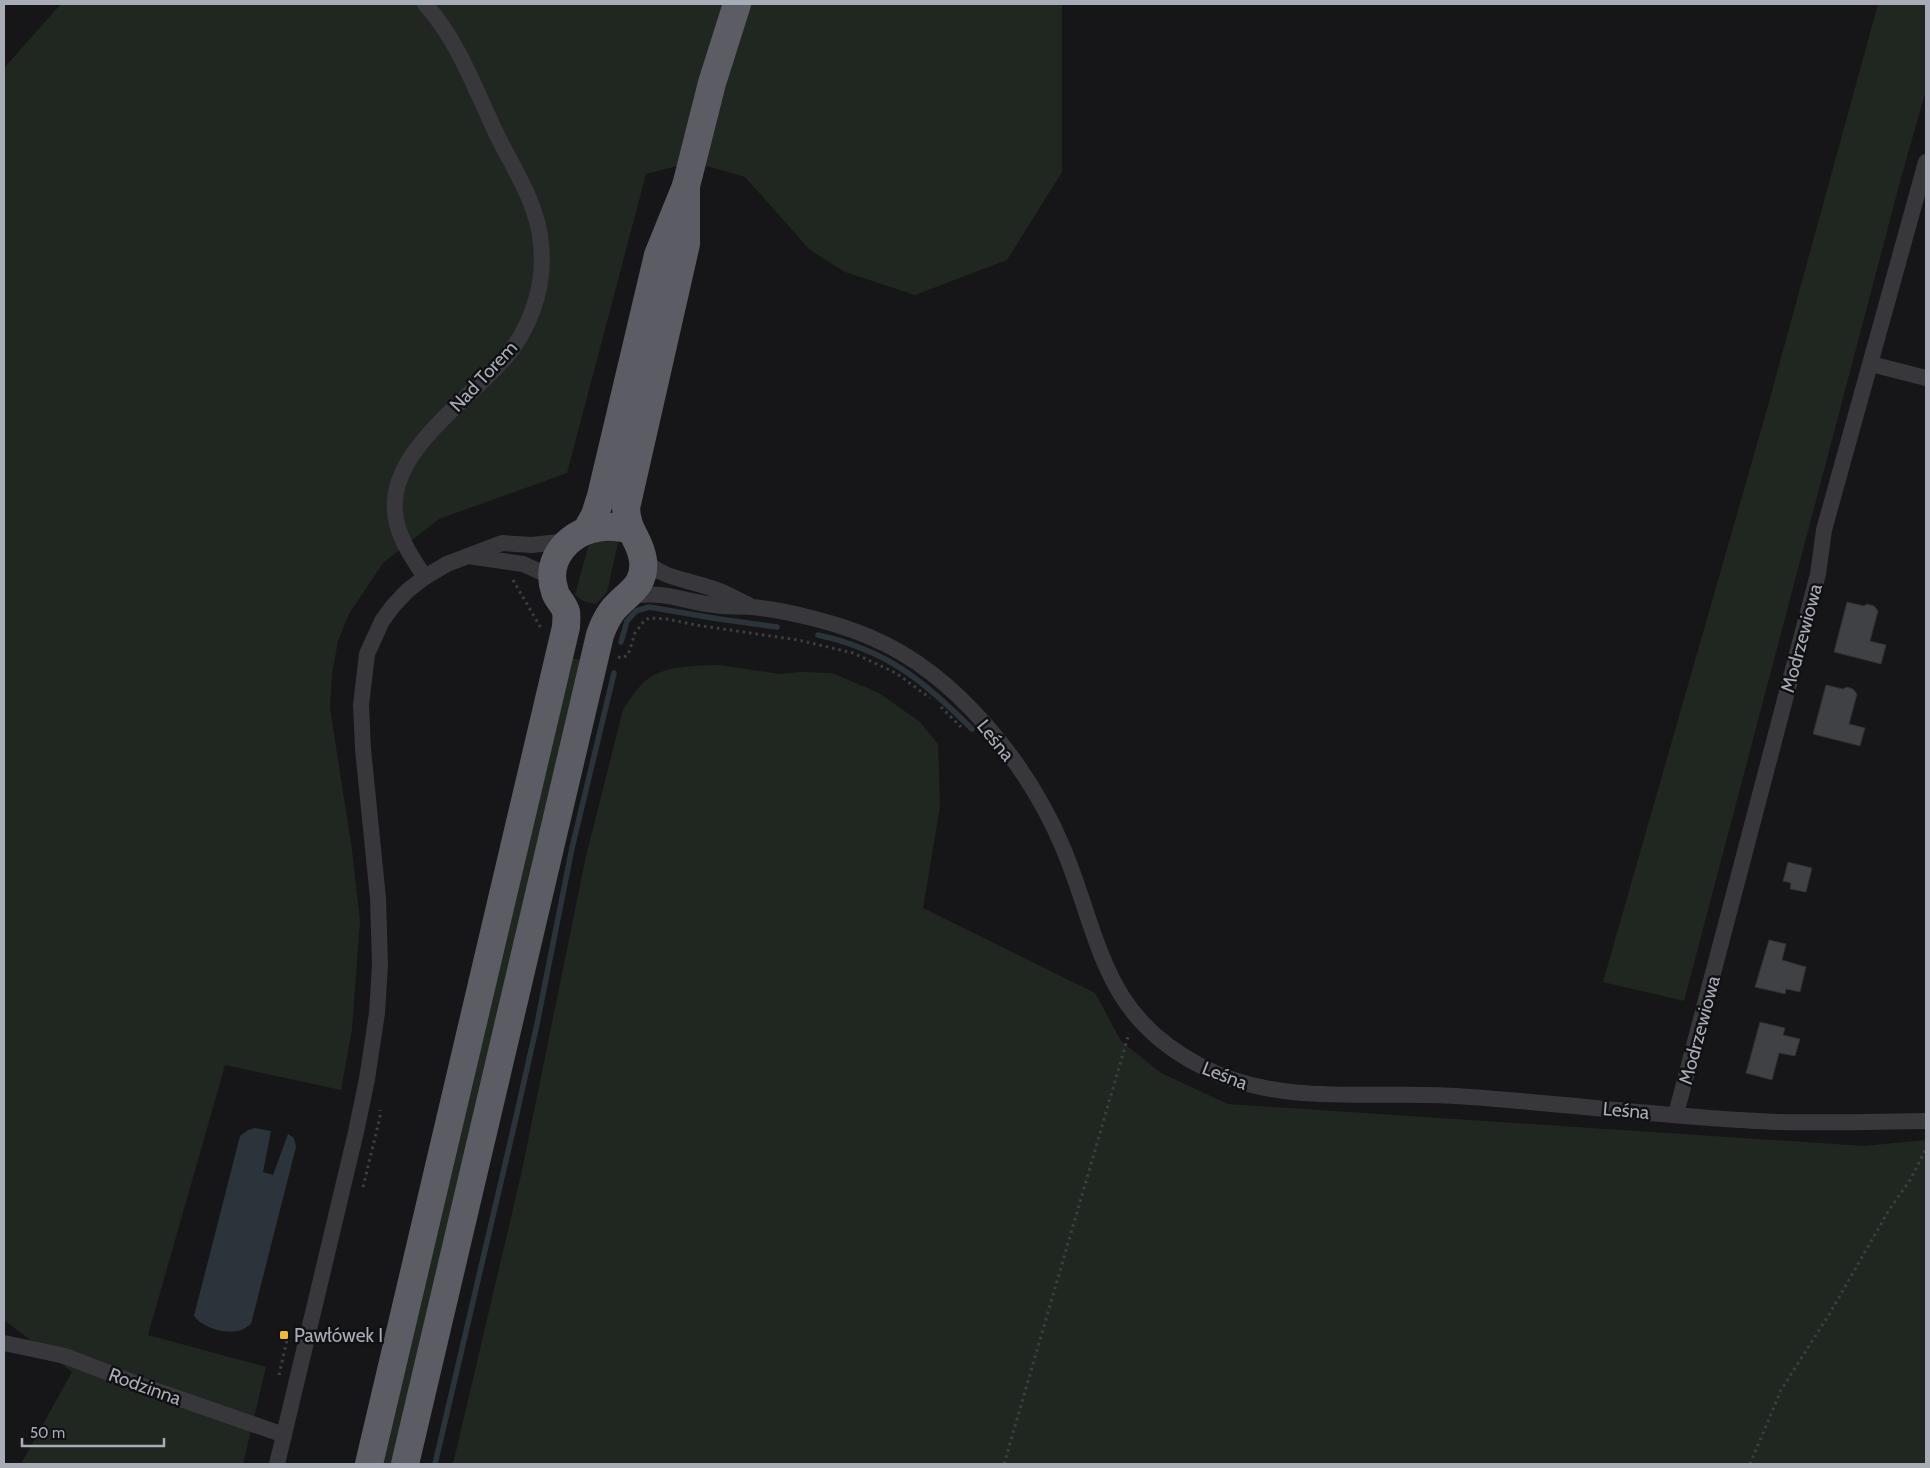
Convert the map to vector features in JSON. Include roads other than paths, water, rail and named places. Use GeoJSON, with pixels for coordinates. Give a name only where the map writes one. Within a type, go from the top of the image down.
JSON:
{"type":"FeatureCollection","features":[{"type":"Feature","properties":{"kind":"highway"},"geometry":{"type":"LineString","coordinates":[[369,1464],[566,627],[566,612],[554,592],[552,577],[556,559],[595,516],[604,487],[658,255],[686,186],[712,83],[737,4]]}},
{"type":"Feature","properties":{"kind":"highway"},"geometry":{"type":"LineString","coordinates":[[405,1464],[600,635],[604,623],[638,585],[641,577],[643,560],[640,548],[626,521],[626,508],[686,244],[686,186]]}},
{"type":"Feature","properties":{"kind":"highway"},"geometry":{"type":"LineString","coordinates":[[577,536],[602,527],[630,529]]}},
{"type":"Feature","properties":{"kind":"highway"},"geometry":{"type":"LineString","coordinates":[[563,607],[593,614],[602,613],[622,602]]}},
{"type":"Feature","properties":{"kind":"street","name":"Nad Torem"},"geometry":{"type":"LineString","coordinates":[[425,4],[436,16],[463,62],[526,193],[535,216],[541,244],[541,272],[537,298],[526,327],[512,349],[494,370],[431,432],[412,455],[401,477],[395,500],[396,523],[410,556],[425,577]]}},
{"type":"Feature","properties":{"kind":"street","name":"Modrzewiowa"},"geometry":{"type":"LineString","coordinates":[[1676,1114],[1818,574],[1824,530],[1926,162]]}},
{"type":"Feature","properties":{"kind":"street"},"geometry":{"type":"LineString","coordinates":[[1871,364],[1926,378]]}},
{"type":"Feature","properties":{"kind":"street"},"geometry":{"type":"LineString","coordinates":[[278,1464],[356,1132],[367,1079],[377,1013],[380,965],[378,898],[363,749],[361,705],[367,654],[382,621],[407,591],[425,577],[447,564],[502,543],[532,545],[577,536]]}},
{"type":"Feature","properties":{"kind":"street"},"geometry":{"type":"LineString","coordinates":[[468,556],[523,564],[552,577]]}},
{"type":"Feature","properties":{"kind":"street","name":"Leśna"},"geometry":{"type":"LineString","coordinates":[[643,560],[656,571],[665,575],[712,588],[754,607]]}},
{"type":"Feature","properties":{"kind":"street","name":"Leśna"},"geometry":{"type":"LineString","coordinates":[[622,602],[658,594],[717,606],[754,607],[804,617],[869,636],[907,655],[931,672],[979,719],[1026,778],[1045,811],[1062,847],[1102,959],[1120,996],[1134,1016],[1157,1037],[1198,1065],[1237,1082],[1277,1091],[1326,1094],[1453,1095],[1780,1122],[1926,1121]]}},
{"type":"Feature","properties":{"kind":"street","name":"Rodzinna"},"geometry":{"type":"LineString","coordinates":[[4,1343],[65,1356],[140,1385],[284,1435]]}},
{"type":"Feature","properties":{"kind":"waterway"},"geometry":{"type":"LineString","coordinates":[[621,642],[627,621],[636,611],[649,607],[777,627]]}},
{"type":"Feature","properties":{"kind":"waterway"},"geometry":{"type":"LineString","coordinates":[[818,635],[864,649],[903,670],[937,696],[972,729]]}},
{"type":"Feature","properties":{"kind":"waterway"},"geometry":{"type":"LineString","coordinates":[[435,1464],[514,1126],[537,1024],[572,848],[614,673]]}},
{"type":"Feature","properties":{"kind":"place","name":"Pawłówek I"},"geometry":{"type":"Point","coordinates":[284,1335]}}]}
